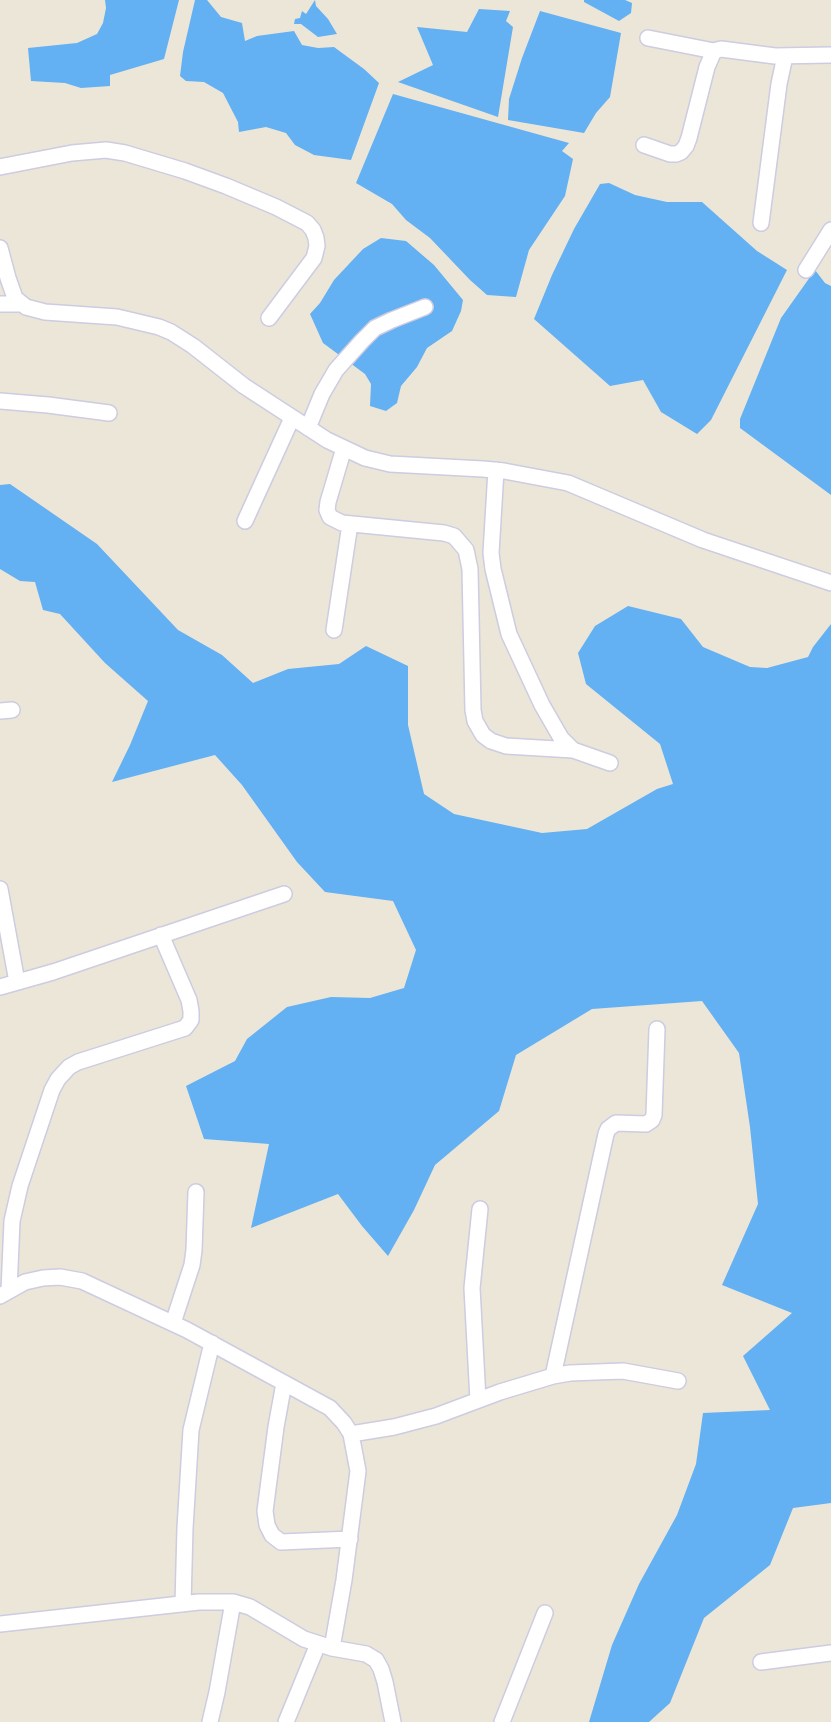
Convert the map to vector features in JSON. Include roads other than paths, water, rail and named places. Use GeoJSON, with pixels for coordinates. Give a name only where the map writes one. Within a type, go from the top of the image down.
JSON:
{"type":"FeatureCollection","features":[{"type":"Feature","properties":{"kind":"street"},"geometry":{"type":"LineString","coordinates":[[648,38],[714,51],[721,49],[752,54],[785,56],[831,55]]}},
{"type":"Feature","properties":{"kind":"street"},"geometry":{"type":"LineString","coordinates":[[644,145],[670,154],[681,152],[686,146],[707,67],[714,51]]}},
{"type":"Feature","properties":{"kind":"street"},"geometry":{"type":"LineString","coordinates":[[761,223],[779,84],[785,56]]}},
{"type":"Feature","properties":{"kind":"street"},"geometry":{"type":"LineString","coordinates":[[0,167],[72,153],[106,150],[125,153],[186,171],[226,186],[307,224],[313,230],[316,238],[317,246],[314,258],[268,318]]}},
{"type":"Feature","properties":{"kind":"street"},"geometry":{"type":"LineString","coordinates":[[806,270],[831,230]]}},
{"type":"Feature","properties":{"kind":"street"},"geometry":{"type":"LineString","coordinates":[[0,248],[8,278],[16,298],[21,304]]}},
{"type":"Feature","properties":{"kind":"street"},"geometry":{"type":"LineString","coordinates":[[0,304],[21,304],[36,311],[117,317],[159,327],[183,338],[244,386],[292,418],[327,440],[365,458],[390,464],[496,470],[568,483],[703,540],[831,583]]}},
{"type":"Feature","properties":{"kind":"street"},"geometry":{"type":"LineString","coordinates":[[308,428],[322,394],[336,370],[362,341],[375,328],[425,307]]}},
{"type":"Feature","properties":{"kind":"street"},"geometry":{"type":"LineString","coordinates":[[0,401],[109,413]]}},
{"type":"Feature","properties":{"kind":"street"},"geometry":{"type":"LineString","coordinates":[[244,521],[292,418]]}},
{"type":"Feature","properties":{"kind":"street"},"geometry":{"type":"LineString","coordinates":[[344,448],[328,502],[327,510],[334,521],[444,533],[454,536],[466,550],[470,568],[475,721],[484,735],[506,746],[573,750],[610,764]]}},
{"type":"Feature","properties":{"kind":"street"},"geometry":{"type":"LineString","coordinates":[[496,470],[493,569],[509,634],[542,705],[561,738],[573,750]]}},
{"type":"Feature","properties":{"kind":"street"},"geometry":{"type":"LineString","coordinates":[[334,630],[350,524]]}},
{"type":"Feature","properties":{"kind":"street"},"geometry":{"type":"LineString","coordinates":[[0,889],[17,982]]}},
{"type":"Feature","properties":{"kind":"street"},"geometry":{"type":"LineString","coordinates":[[0,987],[53,972],[284,894]]}},
{"type":"Feature","properties":{"kind":"street"},"geometry":{"type":"LineString","coordinates":[[5,1294],[12,1221],[18,1193],[52,1090],[58,1078],[68,1067],[78,1062],[185,1028],[191,1020],[189,1000],[161,935]]}},
{"type":"Feature","properties":{"kind":"street"},"geometry":{"type":"LineString","coordinates":[[553,1376],[606,1134],[608,1129],[616,1123],[646,1124],[652,1120],[654,1115],[657,1029]]}},
{"type":"Feature","properties":{"kind":"street"},"geometry":{"type":"LineString","coordinates":[[173,1323],[192,1265],[196,1192]]}},
{"type":"Feature","properties":{"kind":"street"},"geometry":{"type":"LineString","coordinates":[[478,1400],[472,1288],[480,1209]]}},
{"type":"Feature","properties":{"kind":"street"},"geometry":{"type":"LineString","coordinates":[[5,1294],[25,1282],[43,1278],[60,1277],[82,1281],[212,1343],[330,1408],[344,1423],[351,1434],[358,1471],[350,1539],[325,1646],[286,1722]]}},
{"type":"Feature","properties":{"kind":"street"},"geometry":{"type":"LineString","coordinates":[[183,1604],[184,1528],[191,1430],[212,1343]]}},
{"type":"Feature","properties":{"kind":"street"},"geometry":{"type":"LineString","coordinates":[[351,1434],[394,1427],[428,1418],[553,1376],[623,1371],[678,1381]]}},
{"type":"Feature","properties":{"kind":"street"},"geometry":{"type":"LineString","coordinates":[[284,1383],[265,1511],[267,1525],[272,1536],[281,1542],[350,1539]]}},
{"type":"Feature","properties":{"kind":"street"},"geometry":{"type":"LineString","coordinates":[[0,1624],[198,1602],[233,1602],[250,1607],[292,1633],[325,1646],[366,1654],[376,1660],[381,1668],[385,1682],[392,1722]]}},
{"type":"Feature","properties":{"kind":"street"},"geometry":{"type":"LineString","coordinates":[[210,1722],[218,1692],[233,1602]]}},
{"type":"Feature","properties":{"kind":"street"},"geometry":{"type":"LineString","coordinates":[[502,1722],[545,1613]]}},
{"type":"Feature","properties":{"kind":"street"},"geometry":{"type":"LineString","coordinates":[[760,1662],[831,1653]]}},
{"type":"Feature","properties":{"kind":"water"},"geometry":{"type":"Polygon","coordinates":[[[105,0],[179,0],[164,59],[110,75],[110,86],[81,88],[65,83],[31,81],[28,48],[77,43],[97,34],[103,23],[106,8],[105,0]]]}},
{"type":"Feature","properties":{"kind":"water"},"geometry":{"type":"Polygon","coordinates":[[[195,0],[207,0],[221,17],[242,23],[245,41],[257,36],[294,31],[302,45],[318,48],[334,47],[364,69],[379,83],[351,160],[314,155],[295,145],[286,133],[266,127],[239,132],[238,122],[223,93],[204,82],[186,81],[180,76],[183,52],[195,0]]]}},
{"type":"Feature","properties":{"kind":"water"},"geometry":{"type":"Polygon","coordinates":[[[315,0],[316,6],[328,19],[337,34],[318,37],[301,24],[294,24],[295,19],[300,18],[302,11],[306,14],[315,0]]]}},
{"type":"Feature","properties":{"kind":"water"},"geometry":{"type":"Polygon","coordinates":[[[584,0],[625,0],[632,3],[631,13],[619,21],[584,2],[584,0]]]}},
{"type":"Feature","properties":{"kind":"water"},"geometry":{"type":"Polygon","coordinates":[[[479,9],[510,11],[506,21],[513,27],[498,117],[398,82],[433,65],[417,27],[467,32],[479,9]]]}},
{"type":"Feature","properties":{"kind":"water"},"geometry":{"type":"Polygon","coordinates":[[[540,11],[621,33],[610,97],[596,113],[584,133],[508,120],[509,99],[540,11]]]}},
{"type":"Feature","properties":{"kind":"water"},"geometry":{"type":"Polygon","coordinates":[[[393,94],[569,143],[562,151],[573,159],[565,196],[529,250],[516,297],[487,295],[430,238],[406,220],[392,204],[356,183],[393,94]]]}},
{"type":"Feature","properties":{"kind":"water"},"geometry":{"type":"Polygon","coordinates":[[[609,183],[635,195],[667,202],[702,202],[757,251],[787,270],[711,420],[697,434],[661,412],[643,380],[610,386],[534,319],[574,229],[600,184],[609,183]]]}},
{"type":"Feature","properties":{"kind":"water"},"geometry":{"type":"Polygon","coordinates":[[[381,238],[406,241],[434,265],[463,300],[461,311],[452,331],[427,348],[417,367],[401,386],[397,403],[386,411],[370,406],[371,384],[365,374],[323,343],[310,314],[320,303],[334,280],[363,249],[381,238]]]}},
{"type":"Feature","properties":{"kind":"water"},"geometry":{"type":"Polygon","coordinates":[[[815,270],[825,283],[831,286],[831,495],[740,428],[740,419],[781,318],[815,270]]]}},
{"type":"Feature","properties":{"kind":"water"},"geometry":{"type":"Polygon","coordinates":[[[10,484],[97,544],[178,630],[222,655],[253,683],[288,669],[339,664],[366,646],[408,666],[408,725],[424,794],[454,814],[542,833],[587,829],[657,789],[673,784],[660,744],[586,684],[578,653],[595,626],[628,606],[681,619],[703,647],[750,667],[767,668],[808,657],[813,647],[831,624],[831,1503],[793,1508],[770,1565],[704,1618],[670,1703],[649,1722],[589,1722],[612,1645],[639,1584],[677,1515],[696,1464],[703,1413],[770,1410],[743,1356],[792,1313],[722,1285],[758,1204],[750,1127],[739,1053],[702,1001],[592,1009],[516,1055],[499,1111],[435,1165],[414,1210],[388,1256],[338,1194],[251,1228],[269,1144],[204,1139],[186,1086],[235,1061],[247,1039],[287,1007],[331,997],[370,998],[404,988],[416,950],[393,901],[325,892],[297,862],[242,785],[215,755],[112,782],[148,701],[105,663],[60,614],[43,610],[35,582],[20,581],[0,569],[0,485],[10,484]]]}}]}
